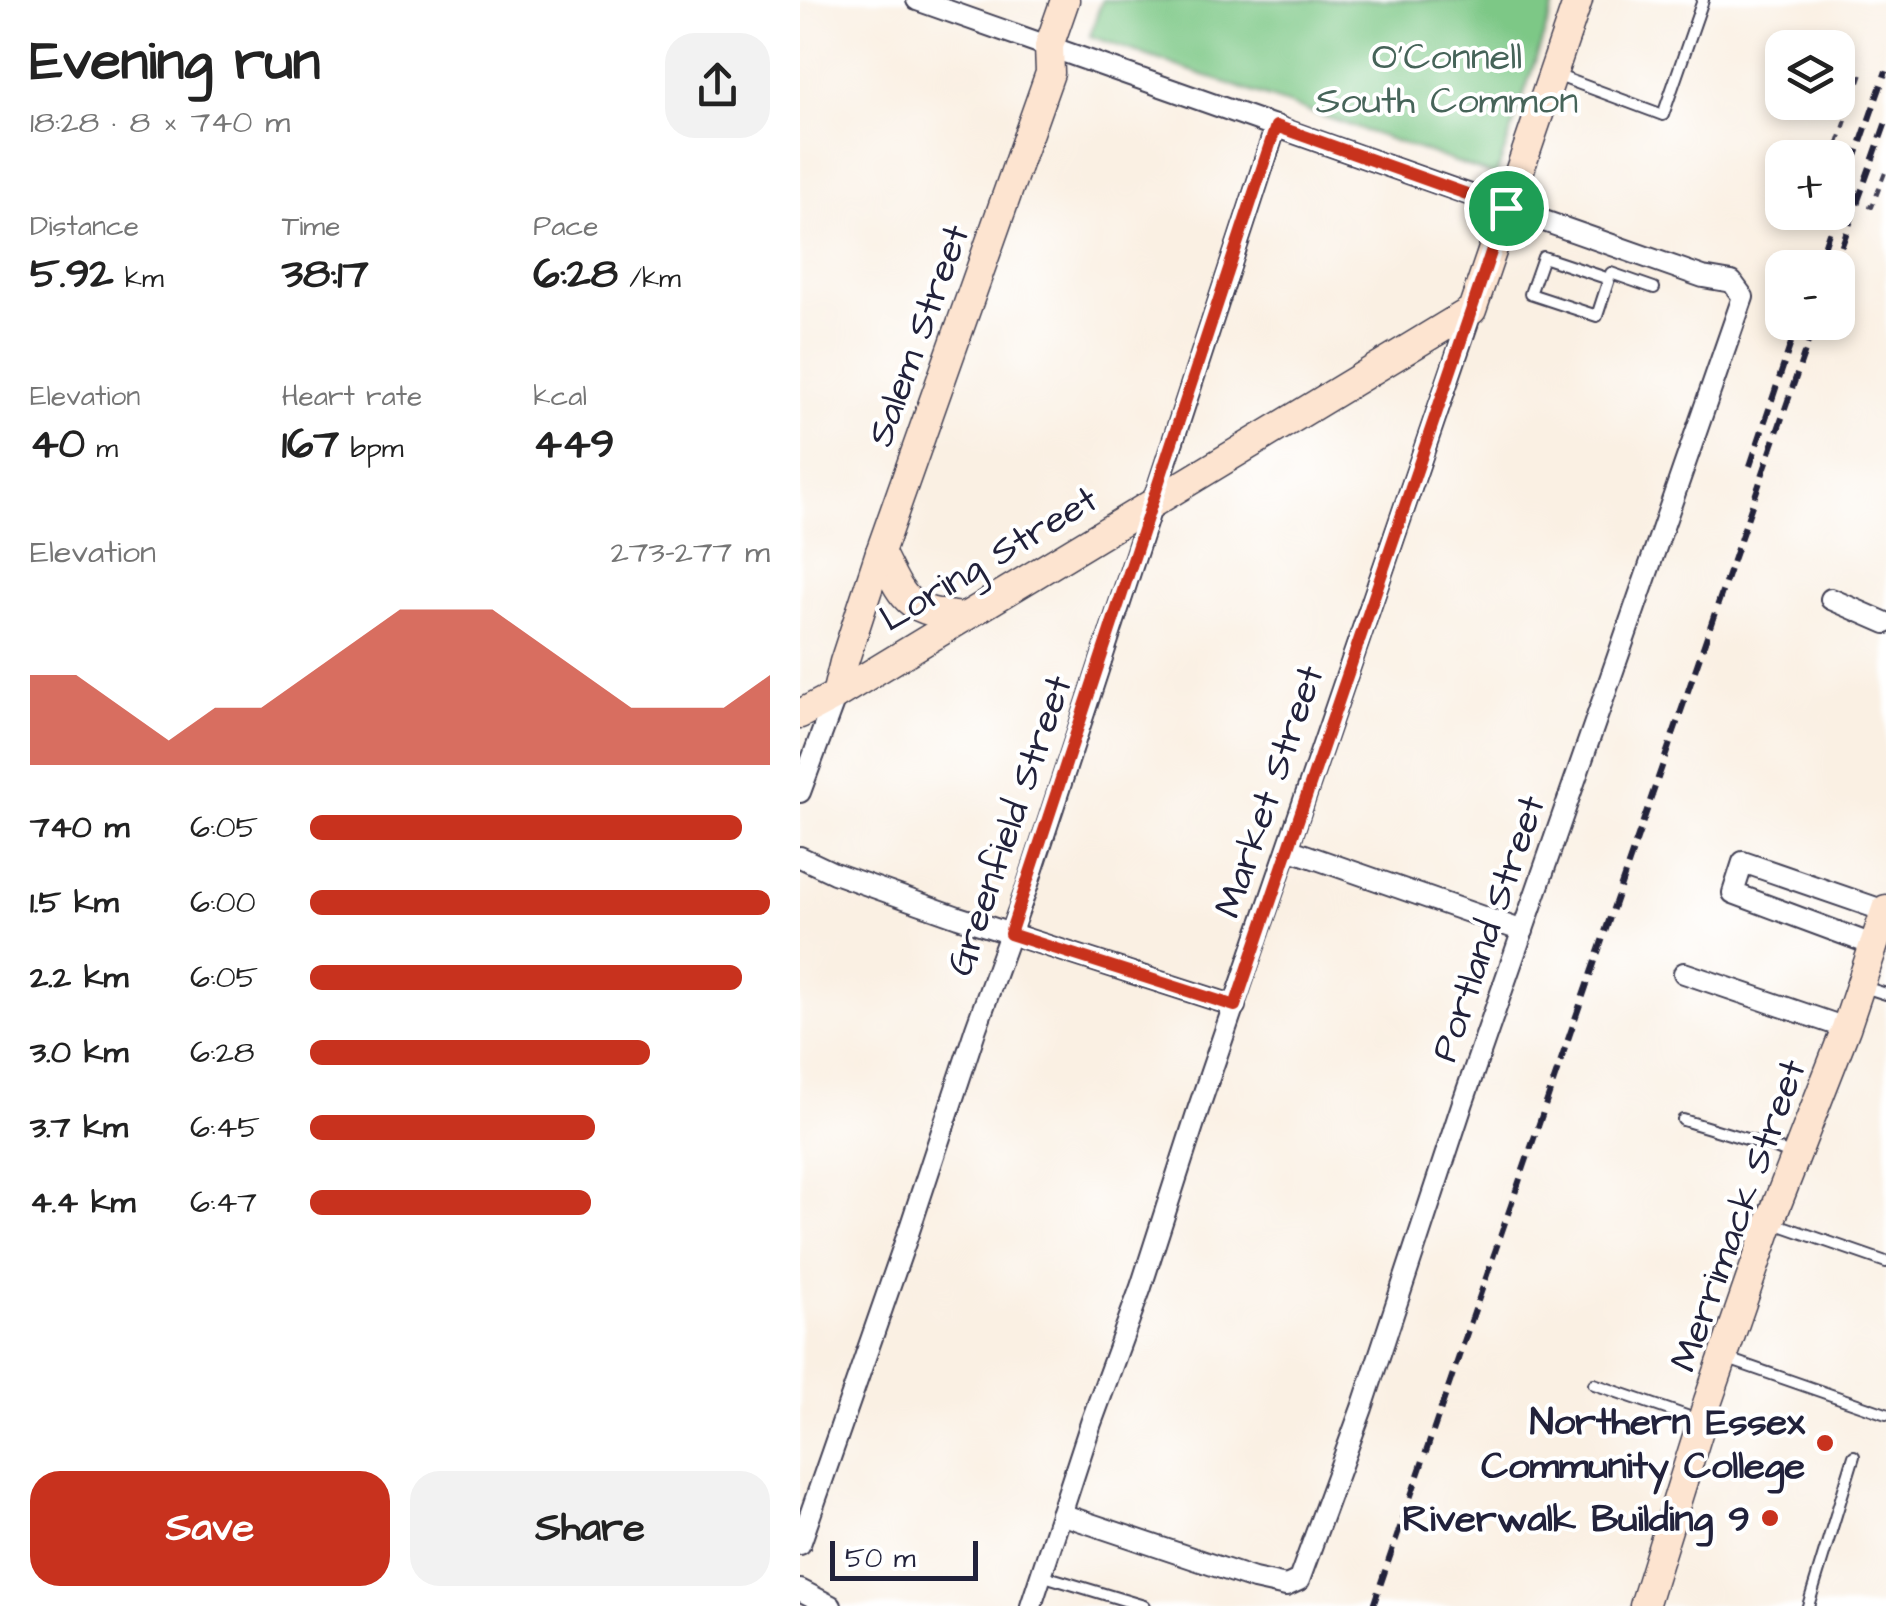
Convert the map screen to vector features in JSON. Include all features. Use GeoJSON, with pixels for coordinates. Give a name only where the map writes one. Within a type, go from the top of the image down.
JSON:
{"type":"FeatureCollection","features":[{"type":"Feature","properties":{"kind":"main road","name":"Salem Street"},"geometry":{"type":"LineString","coordinates":[[836,695],[880,552],[1050,73],[1049,46],[1065,0]]}},
{"type":"Feature","properties":{"kind":"main road","name":"Market Street"},"geometry":{"type":"LineString","coordinates":[[1472,310],[1578,0]]}},
{"type":"Feature","properties":{"kind":"main road","name":"Loring Street"},"geometry":{"type":"LineString","coordinates":[[800,714],[1472,310]]}},
{"type":"Feature","properties":{"kind":"main road"},"geometry":{"type":"LineString","coordinates":[[880,552],[896,585],[919,610],[963,616]]}},
{"type":"Feature","properties":{"kind":"main road","name":"Merrimack Street"},"geometry":{"type":"LineString","coordinates":[[1644,1606],[1770,1222],[1846,1028],[1873,990],[1874,945],[1886,910]]}},
{"type":"Feature","properties":{"kind":"street"},"geometry":{"type":"LineString","coordinates":[[917,0],[1620,248]]}},
{"type":"Feature","properties":{"kind":"street","name":"Greenfield Street"},"geometry":{"type":"LineString","coordinates":[[800,1544],[1010,934],[1276,126]]}},
{"type":"Feature","properties":{"kind":"street","name":"Portland Street"},"geometry":{"type":"LineString","coordinates":[[1061,1514],[1254,1580],[1286,1586],[1297,1582],[1362,1408],[1463,1102],[1744,297],[1732,282],[1703,277],[1620,248]]}},
{"type":"Feature","properties":{"kind":"street","name":"Market Street"},"geometry":{"type":"LineString","coordinates":[[1032,1606],[1472,310]]}},
{"type":"Feature","properties":{"kind":"street"},"geometry":{"type":"LineString","coordinates":[[1831,599],[1886,623]]}},
{"type":"Feature","properties":{"kind":"street"},"geometry":{"type":"LineString","coordinates":[[800,792],[836,695]]}},
{"type":"Feature","properties":{"kind":"street"},"geometry":{"type":"LineString","coordinates":[[1288,848],[1522,931]]}},
{"type":"Feature","properties":{"kind":"street"},"geometry":{"type":"LineString","coordinates":[[800,857],[834,873],[1010,934],[1235,1006]]}},
{"type":"Feature","properties":{"kind":"street"},"geometry":{"type":"LineString","coordinates":[[1874,945],[1733,893],[1738,878],[1744,862],[1886,910]]}},
{"type":"Feature","properties":{"kind":"street"},"geometry":{"type":"LineString","coordinates":[[1684,973],[1846,1028]]}},
{"type":"Feature","properties":{"kind":"street"},"geometry":{"type":"LineString","coordinates":[[800,1590],[831,1606]]}},
{"type":"Feature","properties":{"kind":"lane"},"geometry":{"type":"LineString","coordinates":[[1552,73],[1663,115],[1703,0]]}},
{"type":"Feature","properties":{"kind":"lane"},"geometry":{"type":"LineString","coordinates":[[1620,248],[1610,276],[1596,316],[1530,294],[1543,256],[1610,276],[1654,288]]}},
{"type":"Feature","properties":{"kind":"lane"},"geometry":{"type":"LineString","coordinates":[[1684,1120],[1795,1156]]}},
{"type":"Feature","properties":{"kind":"lane"},"geometry":{"type":"LineString","coordinates":[[1770,1222],[1886,1262]]}},
{"type":"Feature","properties":{"kind":"lane"},"geometry":{"type":"LineString","coordinates":[[1724,1358],[1886,1414]]}},
{"type":"Feature","properties":{"kind":"lane"},"geometry":{"type":"LineString","coordinates":[[1594,1384],[1702,1421]]}},
{"type":"Feature","properties":{"kind":"lane"},"geometry":{"type":"LineString","coordinates":[[1808,1606],[1854,1456]]}},
{"type":"Feature","properties":{"kind":"lane"},"geometry":{"type":"LineString","coordinates":[[1042,1575],[1144,1606]]}},
{"type":"Feature","properties":{"kind":"lane"},"geometry":{"type":"LineString","coordinates":[[1097,1606],[1102,1593]]}},
{"type":"Feature","properties":{"kind":"path"},"geometry":{"type":"LineString","coordinates":[[1839,140],[1863,71]]}},
{"type":"Feature","properties":{"kind":"path"},"geometry":{"type":"LineString","coordinates":[[1855,202],[1872,207],[1886,170]]}},
{"type":"Feature","properties":{"kind":"green space","name":"O'Connell South Common"},"geometry":{"type":"Polygon","coordinates":[[[1102,0],[1556,0],[1496,176],[1090,36],[1102,0]]]}},
{"type":"Feature","properties":{"kind":"railway"},"geometry":{"type":"LineString","coordinates":[[1855,159],[1886,71]]}},
{"type":"Feature","properties":{"kind":"railway"},"geometry":{"type":"LineString","coordinates":[[1840,250],[1886,122]]}},
{"type":"Feature","properties":{"kind":"railway"},"geometry":{"type":"LineString","coordinates":[[1823,250],[1830,230]]}},
{"type":"Feature","properties":{"kind":"railway"},"geometry":{"type":"LineString","coordinates":[[1750,466],[1792,340]]}},
{"type":"Feature","properties":{"kind":"railway"},"geometry":{"type":"LineString","coordinates":[[1373,1606],[1809,340]]}},
{"type":"Feature","properties":{"kind":"place","name":"Northern Essex Community College"},"geometry":{"type":"Point","coordinates":[1825,1443]}},
{"type":"Feature","properties":{"kind":"place","name":"Riverwalk Building 9"},"geometry":{"type":"Point","coordinates":[1770,1518]}},
{"type":"Feature","properties":{"kind":"route"},"geometry":{"type":"LineString","coordinates":[[1276,126],[1506,208],[1235,1006],[1010,934],[1276,126]]}}]}
